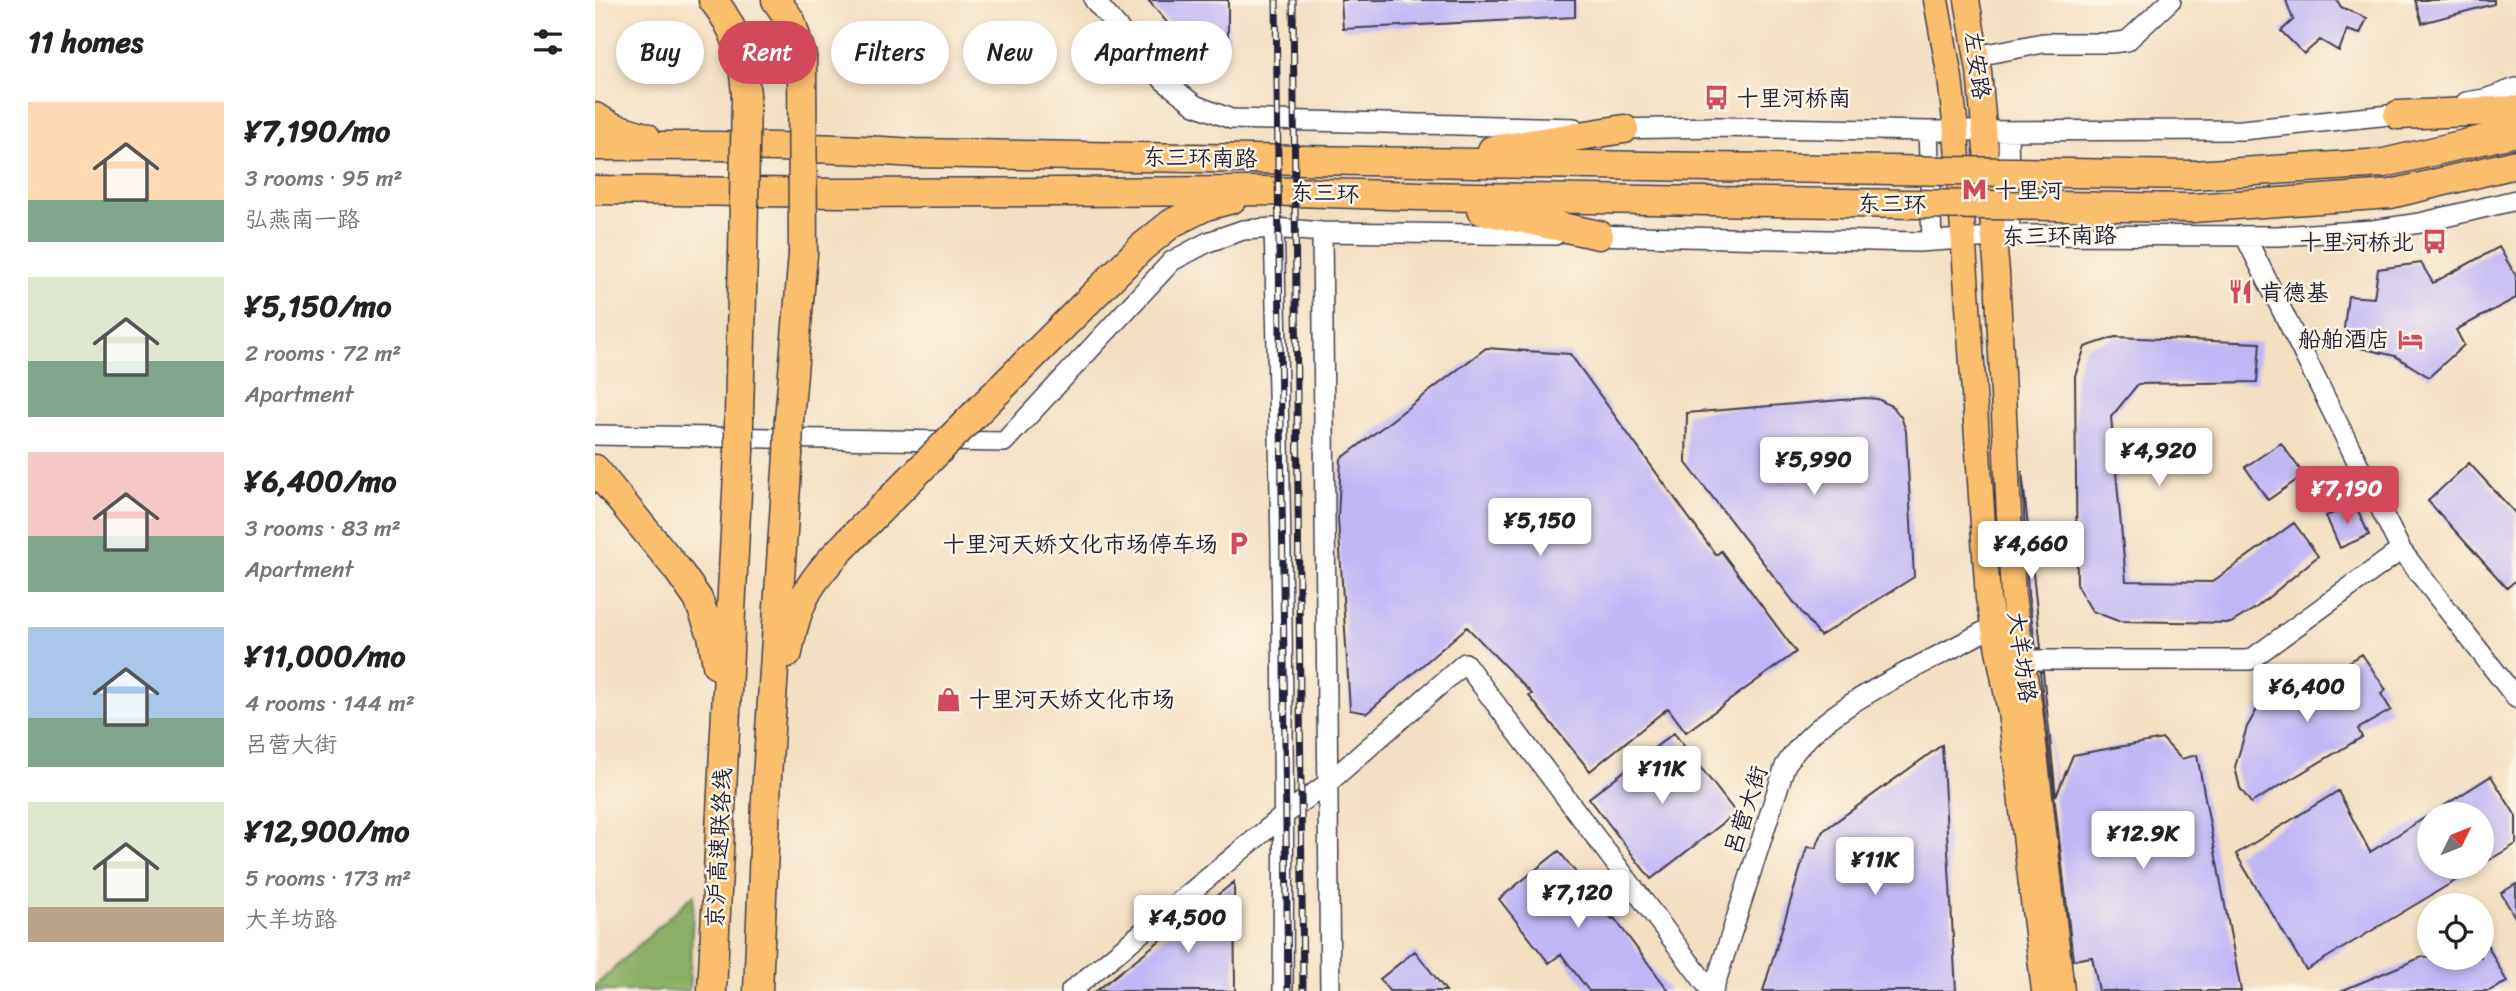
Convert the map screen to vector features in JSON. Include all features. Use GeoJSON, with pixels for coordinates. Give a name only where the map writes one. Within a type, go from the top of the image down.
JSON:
{"type":"FeatureCollection","features":[{"type":"Feature","properties":{"kind":"highway"},"geometry":{"type":"LineString","coordinates":[[713,0],[739,41],[746,95],[739,452],[725,705]]}},
{"type":"Feature","properties":{"kind":"highway"},"geometry":{"type":"LineString","coordinates":[[767,777],[789,420],[803,254],[802,56],[791,22],[776,0]]}},
{"type":"Feature","properties":{"kind":"highway"},"geometry":{"type":"LineString","coordinates":[[2398,115],[2516,110]]}},
{"type":"Feature","properties":{"kind":"highway"},"geometry":{"type":"LineString","coordinates":[[595,117],[613,127],[643,136],[694,145]]}},
{"type":"Feature","properties":{"kind":"highway"},"geometry":{"type":"LineString","coordinates":[[1419,162],[1624,129]]}},
{"type":"Feature","properties":{"kind":"highway","name":"东三环"},"geometry":{"type":"LineString","coordinates":[[1707,167],[2192,175],[2384,163],[2516,132]]}},
{"type":"Feature","properties":{"kind":"highway"},"geometry":{"type":"LineString","coordinates":[[595,146],[694,145]]}},
{"type":"Feature","properties":{"kind":"highway","name":"东三环南路"},"geometry":{"type":"LineString","coordinates":[[694,145],[843,148],[914,153],[1707,167]]}},
{"type":"Feature","properties":{"kind":"highway","name":"东三环"},"geometry":{"type":"LineString","coordinates":[[1263,191],[1420,197],[2193,208],[2391,194],[2516,164]]}},
{"type":"Feature","properties":{"kind":"highway","name":"东三环南路"},"geometry":{"type":"LineString","coordinates":[[595,190],[1263,191]]}},
{"type":"Feature","properties":{"kind":"highway"},"geometry":{"type":"LineString","coordinates":[[767,777],[790,642],[802,598],[823,566],[1141,248],[1172,223],[1206,205],[1263,191]]}},
{"type":"Feature","properties":{"kind":"highway"},"geometry":{"type":"LineString","coordinates":[[1420,197],[1599,235]]}},
{"type":"Feature","properties":{"kind":"highway"},"geometry":{"type":"LineString","coordinates":[[600,475],[698,598],[712,635],[725,705]]}},
{"type":"Feature","properties":{"kind":"highway","name":"京沪高速联络线"},"geometry":{"type":"LineString","coordinates":[[712,991],[725,705]]}},
{"type":"Feature","properties":{"kind":"highway","name":"京沪高速联络线"},"geometry":{"type":"LineString","coordinates":[[758,991],[767,777]]}},
{"type":"Feature","properties":{"kind":"main road","name":"左安路"},"geometry":{"type":"LineString","coordinates":[[1936,0],[1951,78],[1964,239]]}},
{"type":"Feature","properties":{"kind":"main road","name":"左安路"},"geometry":{"type":"LineString","coordinates":[[1967,0],[1977,55],[1996,130],[2002,237]]}},
{"type":"Feature","properties":{"kind":"main road","name":"大羊坊路"},"geometry":{"type":"LineString","coordinates":[[2002,237],[2013,596],[2062,991]]}},
{"type":"Feature","properties":{"kind":"main road","name":"大羊坊路"},"geometry":{"type":"LineString","coordinates":[[1964,239],[1988,598],[2010,712],[2044,991]]}},
{"type":"Feature","properties":{"kind":"street"},"geometry":{"type":"LineString","coordinates":[[1094,0],[1164,81],[1195,105],[1231,119],[1624,129],[1718,127],[1928,131],[2242,130],[2398,115],[2485,99],[2516,88]]}},
{"type":"Feature","properties":{"kind":"street"},"geometry":{"type":"LineString","coordinates":[[1977,55],[2043,43],[2127,41],[2171,0]]}},
{"type":"Feature","properties":{"kind":"street"},"geometry":{"type":"LineString","coordinates":[[1928,131],[1932,241]]}},
{"type":"Feature","properties":{"kind":"street","name":"东三环南路"},"geometry":{"type":"LineString","coordinates":[[595,435],[1003,442],[1173,261],[1208,242],[1243,230],[1274,228],[1322,232],[1932,241],[2002,237],[2245,236],[2373,230],[2420,223],[2516,200]]}},
{"type":"Feature","properties":{"kind":"street"},"geometry":{"type":"LineString","coordinates":[[1274,228],[1280,445],[1283,991]]}},
{"type":"Feature","properties":{"kind":"street"},"geometry":{"type":"LineString","coordinates":[[1322,232],[1330,991]]}},
{"type":"Feature","properties":{"kind":"street"},"geometry":{"type":"LineString","coordinates":[[2245,236],[2402,550],[2516,698]]}},
{"type":"Feature","properties":{"kind":"street"},"geometry":{"type":"LineString","coordinates":[[2023,660],[2250,660],[2402,550]]}},
{"type":"Feature","properties":{"kind":"street","name":"吕营大街"},"geometry":{"type":"LineString","coordinates":[[1712,991],[1785,766],[1793,754],[1815,731],[1860,698],[1993,626]]}},
{"type":"Feature","properties":{"kind":"street"},"geometry":{"type":"LineString","coordinates":[[1071,991],[1284,815],[1328,783],[1465,663],[1712,991]]}},
{"type":"Feature","properties":{"kind":"green space"},"geometry":{"type":"Polygon","coordinates":[[[694,894],[689,991],[595,991],[595,986],[694,894]]]}},
{"type":"Feature","properties":{"kind":"building"},"geometry":{"type":"Polygon","coordinates":[[[1148,0],[1228,0],[1228,21],[1166,21],[1148,0]]]}},
{"type":"Feature","properties":{"kind":"building"},"geometry":{"type":"Polygon","coordinates":[[[1341,0],[1575,0],[1575,17],[1343,29],[1341,0]]]}},
{"type":"Feature","properties":{"kind":"building"},"geometry":{"type":"Polygon","coordinates":[[[2286,0],[2337,0],[2341,7],[2367,18],[2360,34],[2347,30],[2339,51],[2320,40],[2304,54],[2281,31],[2293,20],[2286,0]]]}},
{"type":"Feature","properties":{"kind":"building"},"geometry":{"type":"Polygon","coordinates":[[[2415,0],[2494,0],[2494,4],[2422,23],[2415,0]]]}},
{"type":"Feature","properties":{"kind":"building"},"geometry":{"type":"Polygon","coordinates":[[[2499,247],[2516,276],[2516,298],[2456,330],[2464,345],[2429,377],[2395,356],[2361,348],[2344,328],[2348,296],[2374,298],[2378,269],[2421,263],[2433,283],[2499,247]]]}},
{"type":"Feature","properties":{"kind":"building"},"geometry":{"type":"Polygon","coordinates":[[[2115,337],[2260,343],[2257,382],[2138,384],[2111,417],[2126,581],[2212,582],[2294,523],[2318,556],[2257,607],[2231,623],[2118,621],[2092,611],[2077,586],[2075,376],[2085,347],[2115,337]]]}},
{"type":"Feature","properties":{"kind":"building"},"geometry":{"type":"Polygon","coordinates":[[[1486,348],[1570,354],[1716,555],[1721,551],[1796,652],[1686,732],[1668,708],[1590,771],[1529,696],[1532,694],[1467,627],[1367,713],[1350,710],[1338,518],[1341,459],[1486,348]]]}},
{"type":"Feature","properties":{"kind":"building"},"geometry":{"type":"Polygon","coordinates":[[[1878,399],[1893,407],[1901,417],[1906,431],[1914,577],[1820,636],[1686,463],[1687,413],[1878,399]]]}},
{"type":"Feature","properties":{"kind":"building"},"geometry":{"type":"Polygon","coordinates":[[[2281,443],[2304,475],[2268,500],[2245,467],[2281,443]]]}},
{"type":"Feature","properties":{"kind":"building"},"geometry":{"type":"Polygon","coordinates":[[[2469,463],[2516,514],[2516,580],[2507,588],[2428,501],[2469,463]]]}},
{"type":"Feature","properties":{"kind":"building"},"geometry":{"type":"Polygon","coordinates":[[[2022,471],[2041,648],[2036,648],[2028,595],[2022,471]]]}},
{"type":"Feature","properties":{"kind":"building"},"geometry":{"type":"Polygon","coordinates":[[[2355,504],[2369,535],[2340,548],[2326,516],[2355,504]]]}},
{"type":"Feature","properties":{"kind":"building"},"geometry":{"type":"Polygon","coordinates":[[[2362,654],[2386,690],[2381,694],[2391,710],[2358,729],[2362,737],[2251,803],[2240,788],[2235,767],[2247,727],[2262,701],[2297,672],[2320,665],[2324,677],[2362,654]]]}},
{"type":"Feature","properties":{"kind":"building"},"geometry":{"type":"Polygon","coordinates":[[[2040,672],[2043,672],[2056,796],[2073,755],[2163,739],[2181,759],[2197,755],[2241,991],[2099,991],[2092,957],[2073,960],[2040,672]]]}},
{"type":"Feature","properties":{"kind":"building"},"geometry":{"type":"Polygon","coordinates":[[[1674,733],[1736,813],[1651,879],[1589,798],[1674,733]]]}},
{"type":"Feature","properties":{"kind":"building"},"geometry":{"type":"Polygon","coordinates":[[[1942,745],[1956,991],[1763,991],[1807,847],[1816,848],[1823,831],[1942,745]]]}},
{"type":"Feature","properties":{"kind":"building"},"geometry":{"type":"Polygon","coordinates":[[[2491,776],[2516,816],[2516,844],[2494,857],[2494,802],[2450,802],[2491,776]]]}},
{"type":"Feature","properties":{"kind":"building"},"geometry":{"type":"Polygon","coordinates":[[[2338,791],[2370,852],[2417,823],[2417,879],[2458,879],[2435,893],[2417,893],[2417,904],[2306,970],[2236,854],[2338,791]]]}},
{"type":"Feature","properties":{"kind":"building"},"geometry":{"type":"Polygon","coordinates":[[[1559,851],[1669,991],[1589,991],[1561,954],[1549,963],[1499,899],[1559,851]]]}},
{"type":"Feature","properties":{"kind":"building"},"geometry":{"type":"Polygon","coordinates":[[[1234,882],[1235,991],[1096,991],[1234,882]]]}},
{"type":"Feature","properties":{"kind":"building"},"geometry":{"type":"Polygon","coordinates":[[[2516,884],[2516,919],[2501,893],[2516,884]]]}},
{"type":"Feature","properties":{"kind":"building"},"geometry":{"type":"Polygon","coordinates":[[[1415,951],[1446,991],[1389,991],[1380,979],[1415,951]]]}},
{"type":"Feature","properties":{"kind":"building"},"geometry":{"type":"Polygon","coordinates":[[[2494,958],[2507,982],[2489,991],[2341,991],[2417,959],[2417,970],[2494,970],[2494,958]]]}},
{"type":"Feature","properties":{"kind":"railway"},"geometry":{"type":"LineString","coordinates":[[1276,0],[1288,991]]}},
{"type":"Feature","properties":{"kind":"railway"},"geometry":{"type":"LineString","coordinates":[[1293,0],[1303,991]]}},
{"type":"Feature","properties":{"kind":"place","name":"十里河桥南"},"geometry":{"type":"Point","coordinates":[1716,98]}},
{"type":"Feature","properties":{"kind":"place","name":"十里河"},"geometry":{"type":"Point","coordinates":[1974,190]}},
{"type":"Feature","properties":{"kind":"place","name":"十里河桥北"},"geometry":{"type":"Point","coordinates":[2434,242]}},
{"type":"Feature","properties":{"kind":"place","name":"肯德基"},"geometry":{"type":"Point","coordinates":[2240,292]}},
{"type":"Feature","properties":{"kind":"place","name":"船舶酒店"},"geometry":{"type":"Point","coordinates":[2410,339]}},
{"type":"Feature","properties":{"kind":"place","name":"十里河天娇文化市场停车场"},"geometry":{"type":"Point","coordinates":[1238,544]}},
{"type":"Feature","properties":{"kind":"place","name":"十里河天娇文化市场"},"geometry":{"type":"Point","coordinates":[948,699]}}]}
